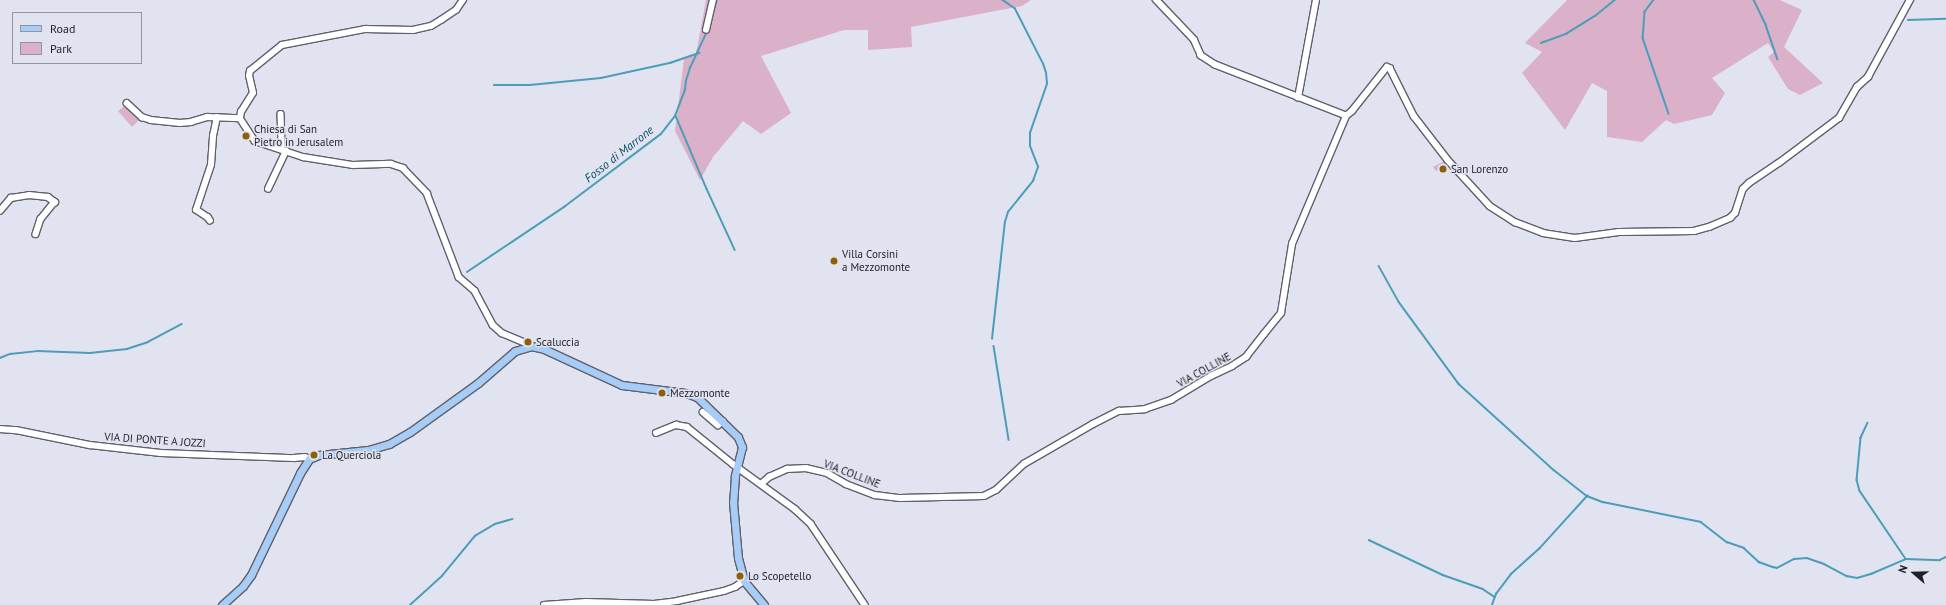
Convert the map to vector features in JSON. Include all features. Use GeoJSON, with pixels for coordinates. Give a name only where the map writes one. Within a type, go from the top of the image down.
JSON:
{"type":"FeatureCollection","features":[{"type":"Feature","properties":{"kind":"main road"},"geometry":{"type":"LineString","coordinates":[[222,605],[243,586],[251,575],[300,473],[309,459],[319,455],[368,450],[389,444],[410,432],[478,383],[515,351],[528,346],[535,346],[544,349],[622,385],[692,395],[701,399],[738,437],[742,445],[734,487],[734,509],[738,558],[744,581],[764,605]]}},
{"type":"Feature","properties":{"kind":"street"},"geometry":{"type":"LineString","coordinates":[[463,0],[456,10],[441,20],[413,30],[365,29],[282,44],[250,71],[249,76],[253,93],[241,112],[240,118],[255,141],[314,160],[359,165],[390,164],[403,168],[427,192],[460,279],[478,295],[493,325],[498,331],[524,342],[528,346]]}},
{"type":"Feature","properties":{"kind":"street"},"geometry":{"type":"LineString","coordinates":[[706,30],[713,0]]}},
{"type":"Feature","properties":{"kind":"street"},"geometry":{"type":"LineString","coordinates":[[1156,0],[1194,40],[1201,56],[1214,65],[1346,116]]}},
{"type":"Feature","properties":{"kind":"street"},"geometry":{"type":"LineString","coordinates":[[1298,98],[1316,0]]}},
{"type":"Feature","properties":{"kind":"street","name":"VIA COLLINE"},"geometry":{"type":"LineString","coordinates":[[761,484],[768,477],[787,469],[806,468],[827,473],[846,484],[875,495],[900,498],[984,496],[996,490],[1024,464],[1093,424],[1119,412],[1145,409],[1171,400],[1246,357],[1281,313],[1292,244],[1346,116],[1352,111],[1384,68],[1390,68],[1414,116],[1448,160],[1490,206],[1515,222],[1543,233],[1575,238],[1618,232],[1694,231],[1709,228],[1730,218],[1735,213],[1743,189],[1749,183],[1779,164],[1839,118],[1857,87],[1868,77],[1910,0]]}},
{"type":"Feature","properties":{"kind":"street"},"geometry":{"type":"LineString","coordinates":[[127,102],[142,117],[151,120],[180,123],[191,122],[207,117],[240,118]]}},
{"type":"Feature","properties":{"kind":"street"},"geometry":{"type":"LineString","coordinates":[[268,189],[284,150],[281,114]]}},
{"type":"Feature","properties":{"kind":"street"},"geometry":{"type":"LineString","coordinates":[[210,221],[196,210],[212,165],[213,136],[217,117]]}},
{"type":"Feature","properties":{"kind":"street"},"geometry":{"type":"LineString","coordinates":[[0,211],[12,198],[29,195],[48,197],[55,202],[41,219],[36,234]]}},
{"type":"Feature","properties":{"kind":"street"},"geometry":{"type":"LineString","coordinates":[[704,412],[718,425],[723,421]]}},
{"type":"Feature","properties":{"kind":"street"},"geometry":{"type":"LineString","coordinates":[[656,433],[676,425],[685,426],[737,467],[787,502],[811,524],[865,605]]}},
{"type":"Feature","properties":{"kind":"street","name":"VIA DI PONTE A JOZZI"},"geometry":{"type":"LineString","coordinates":[[0,429],[16,430],[90,445],[161,453],[294,458],[305,457],[309,459]]}},
{"type":"Feature","properties":{"kind":"street"},"geometry":{"type":"LineString","coordinates":[[544,605],[586,602],[647,604],[677,601],[724,591],[736,587],[744,581]]}},
{"type":"Feature","properties":{"kind":"green space"},"geometry":{"type":"Polygon","coordinates":[[[706,0],[1031,0],[1022,6],[911,27],[912,47],[868,50],[868,30],[844,30],[761,56],[791,113],[761,134],[743,121],[713,157],[700,180],[675,131],[684,59],[696,54],[706,0]]]}},
{"type":"Feature","properties":{"kind":"green space"},"geometry":{"type":"Polygon","coordinates":[[[1567,0],[1780,0],[1802,10],[1784,47],[1823,83],[1800,95],[1788,89],[1768,57],[1774,52],[1768,43],[1712,78],[1725,93],[1712,115],[1674,124],[1666,120],[1642,142],[1607,137],[1607,91],[1592,83],[1565,130],[1522,73],[1542,52],[1525,43],[1567,0]]]}},
{"type":"Feature","properties":{"kind":"green space"},"geometry":{"type":"Polygon","coordinates":[[[127,104],[140,119],[132,127],[118,111],[127,104]]]}},
{"type":"Feature","properties":{"kind":"green space"},"geometry":{"type":"Polygon","coordinates":[[[1446,160],[1448,164],[1436,171],[1433,167],[1446,160]]]}},
{"type":"Feature","properties":{"kind":"waterway","name":"Fosso di Marrone"},"geometry":{"type":"LineString","coordinates":[[712,15],[717,0]]}},
{"type":"Feature","properties":{"kind":"waterway"},"geometry":{"type":"LineString","coordinates":[[992,339],[1005,222],[1008,212],[1033,181],[1038,167],[1030,146],[1030,133],[1047,84],[1043,64],[1015,9],[1002,0]]}},
{"type":"Feature","properties":{"kind":"waterway"},"geometry":{"type":"LineString","coordinates":[[1541,43],[1566,34],[1595,16],[1615,0]]}},
{"type":"Feature","properties":{"kind":"waterway"},"geometry":{"type":"LineString","coordinates":[[1654,0],[1645,12],[1643,38],[1669,114]]}},
{"type":"Feature","properties":{"kind":"waterway"},"geometry":{"type":"LineString","coordinates":[[1754,0],[1766,25],[1778,59]]}},
{"type":"Feature","properties":{"kind":"waterway"},"geometry":{"type":"LineString","coordinates":[[1908,20],[1946,19]]}},
{"type":"Feature","properties":{"kind":"waterway","name":"Fosso di Marrone"},"geometry":{"type":"LineString","coordinates":[[467,272],[564,207],[661,134],[675,116],[685,90],[690,68],[707,32]]}},
{"type":"Feature","properties":{"kind":"waterway"},"geometry":{"type":"LineString","coordinates":[[494,85],[530,85],[601,78],[670,63],[699,53]]}},
{"type":"Feature","properties":{"kind":"waterway"},"geometry":{"type":"LineString","coordinates":[[676,116],[735,250]]}},
{"type":"Feature","properties":{"kind":"waterway"},"geometry":{"type":"LineString","coordinates":[[1379,266],[1399,302],[1459,384],[1554,470],[1587,496],[1603,502],[1701,522],[1727,542],[1744,548],[1759,562],[1777,568],[1794,559],[1807,558],[1824,564],[1847,576],[1857,578],[1871,574],[1906,559],[1940,560],[1946,557]]}},
{"type":"Feature","properties":{"kind":"waterway"},"geometry":{"type":"LineString","coordinates":[[0,358],[10,354],[37,351],[90,353],[127,349],[148,342],[182,324]]}},
{"type":"Feature","properties":{"kind":"waterway"},"geometry":{"type":"LineString","coordinates":[[994,346],[1009,440]]}},
{"type":"Feature","properties":{"kind":"waterway"},"geometry":{"type":"LineString","coordinates":[[1868,423],[1861,438],[1857,480],[1860,491],[1906,559]]}},
{"type":"Feature","properties":{"kind":"waterway"},"geometry":{"type":"LineString","coordinates":[[1492,605],[1496,594],[1511,574],[1539,549],[1587,496]]}},
{"type":"Feature","properties":{"kind":"waterway"},"geometry":{"type":"LineString","coordinates":[[410,605],[442,576],[475,536],[495,524],[512,519]]}},
{"type":"Feature","properties":{"kind":"waterway"},"geometry":{"type":"LineString","coordinates":[[1369,540],[1443,575],[1483,589],[1495,597]]}},
{"type":"Feature","properties":{"kind":"place","name":"Chiesa di San Pietro in Jerusalem"},"geometry":{"type":"Point","coordinates":[246,136]}},
{"type":"Feature","properties":{"kind":"place","name":"San Lorenzo"},"geometry":{"type":"Point","coordinates":[1443,169]}},
{"type":"Feature","properties":{"kind":"place","name":"Villa Corsini a Mezzomonte"},"geometry":{"type":"Point","coordinates":[834,261]}},
{"type":"Feature","properties":{"kind":"place","name":"Scaluccia"},"geometry":{"type":"Point","coordinates":[528,342]}},
{"type":"Feature","properties":{"kind":"place","name":"Mezzomonte"},"geometry":{"type":"Point","coordinates":[662,393]}},
{"type":"Feature","properties":{"kind":"place","name":"La Querciola"},"geometry":{"type":"Point","coordinates":[314,455]}},
{"type":"Feature","properties":{"kind":"place","name":"Lo Scopetello"},"geometry":{"type":"Point","coordinates":[740,576]}}]}
